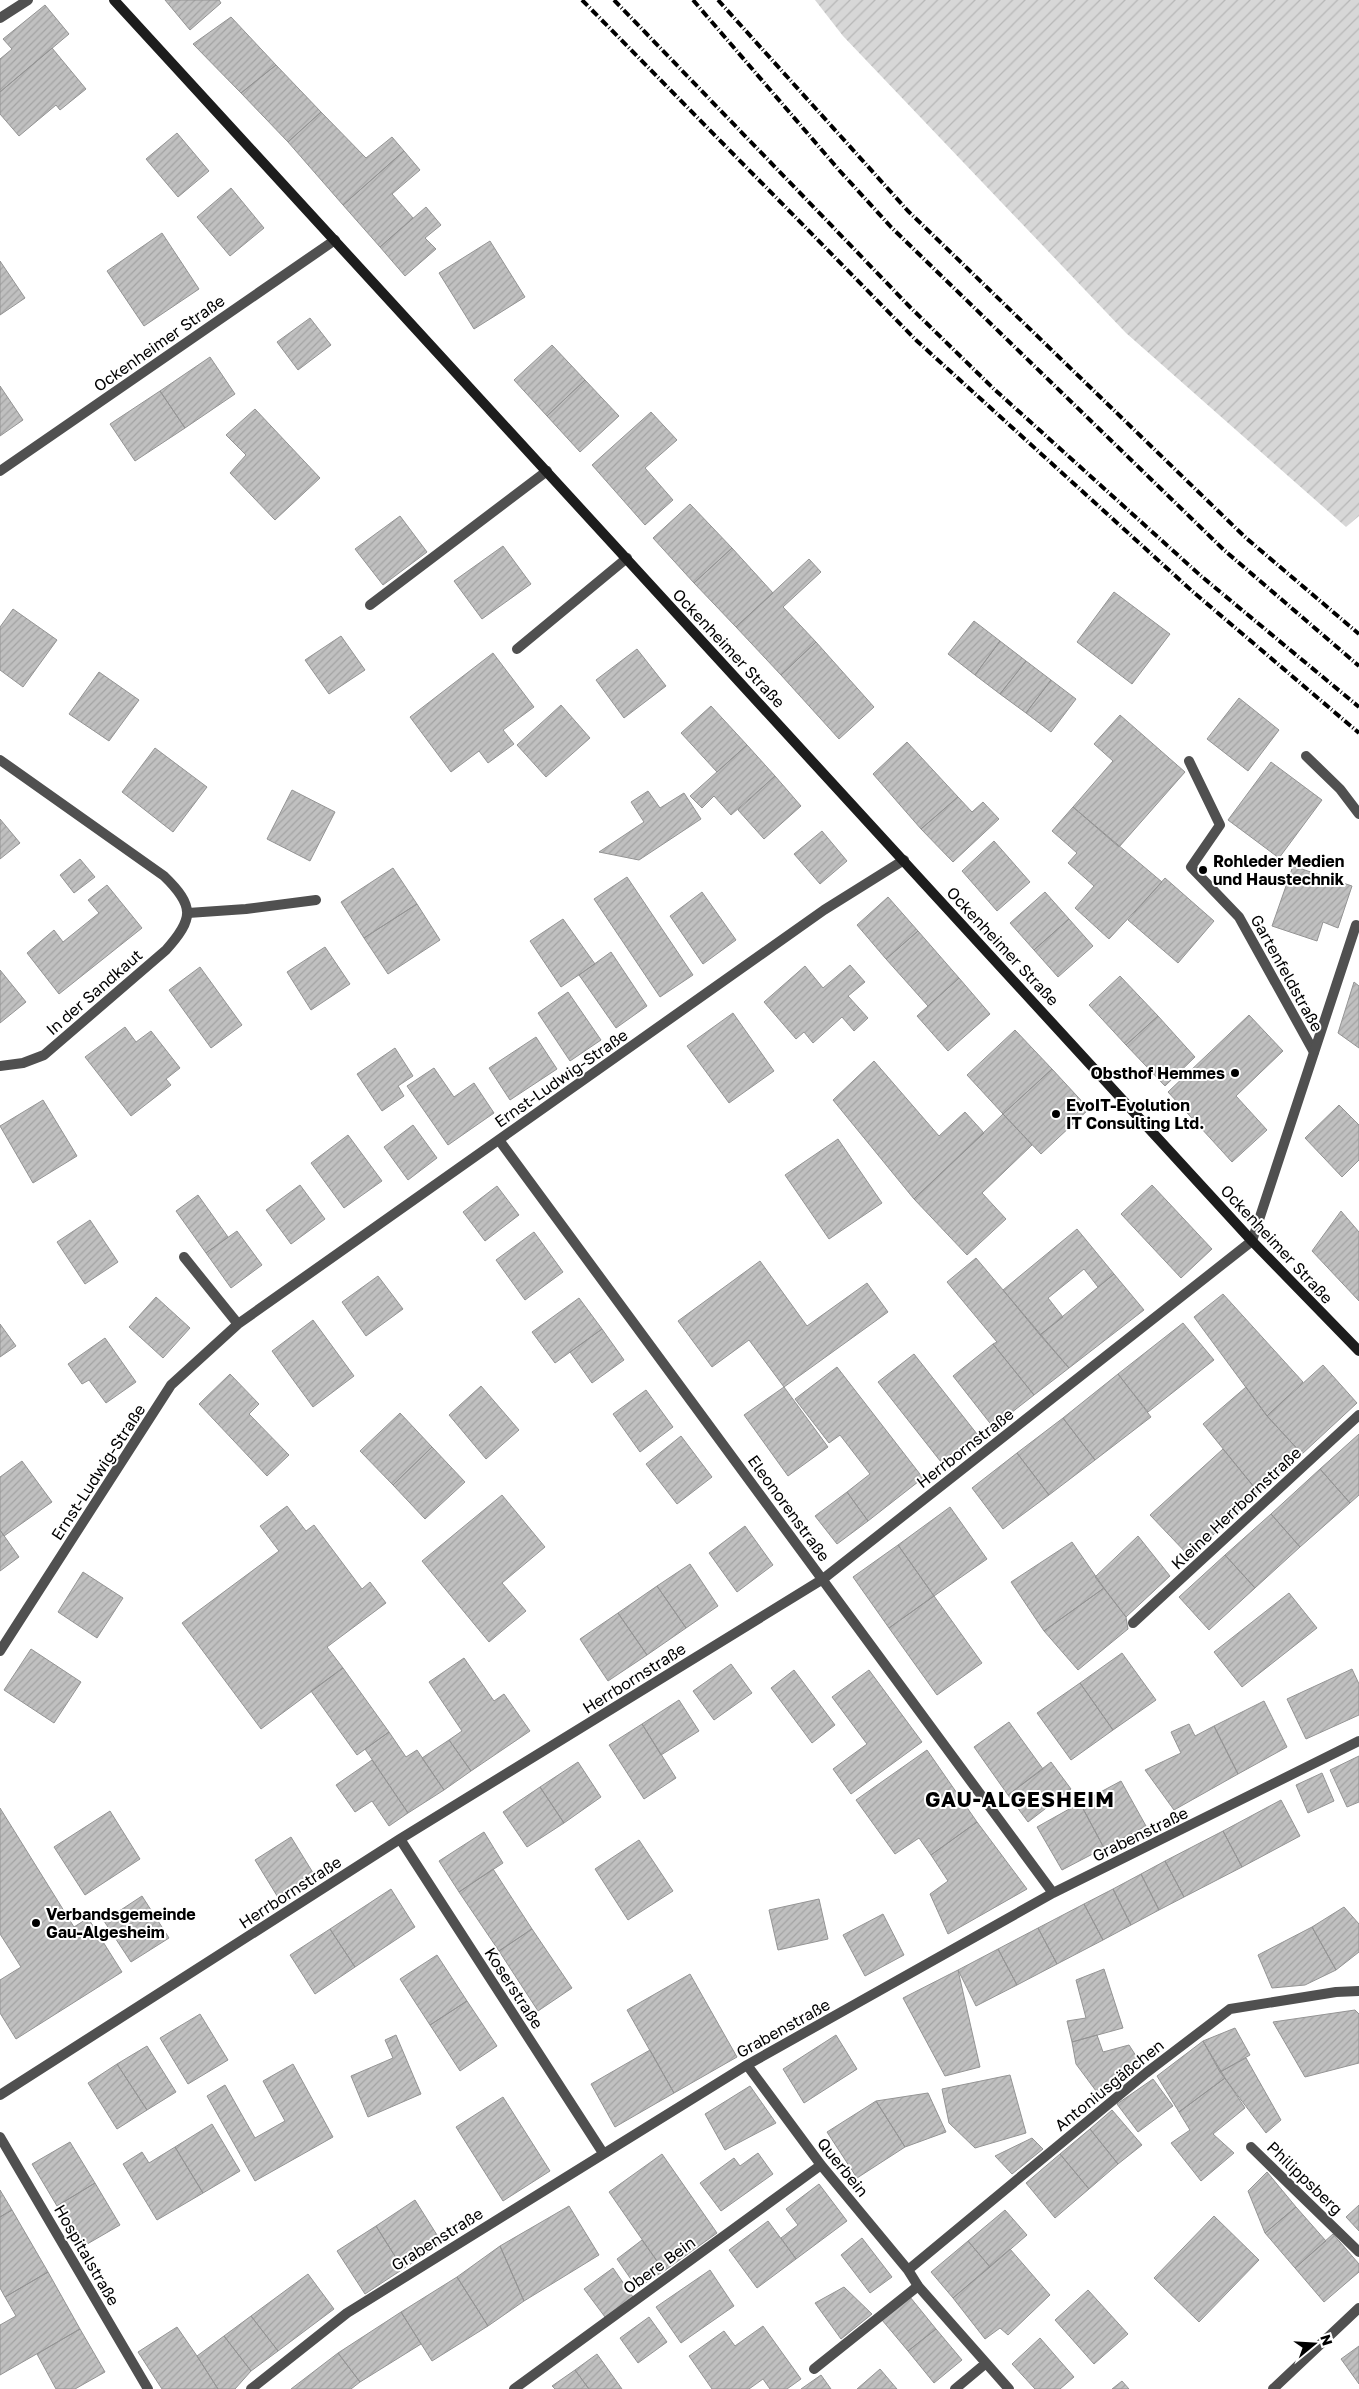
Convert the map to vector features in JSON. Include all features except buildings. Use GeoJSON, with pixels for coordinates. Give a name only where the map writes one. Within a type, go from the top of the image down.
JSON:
{"type":"FeatureCollection","features":[{"type":"Feature","properties":{"kind":"main road","name":"Ockenheimer Straße"},"geometry":{"type":"LineString","coordinates":[[114,0],[1252,1241],[1359,1351]]}},
{"type":"Feature","properties":{"kind":"street"},"geometry":{"type":"LineString","coordinates":[[0,18],[28,0]]}},
{"type":"Feature","properties":{"kind":"street","name":"Ockenheimer Straße"},"geometry":{"type":"LineString","coordinates":[[0,472],[335,240]]}},
{"type":"Feature","properties":{"kind":"street"},"geometry":{"type":"LineString","coordinates":[[370,605],[547,471]]}},
{"type":"Feature","properties":{"kind":"street"},"geometry":{"type":"LineString","coordinates":[[517,649],[627,558]]}},
{"type":"Feature","properties":{"kind":"street"},"geometry":{"type":"LineString","coordinates":[[1306,756],[1340,789],[1359,814]]}},
{"type":"Feature","properties":{"kind":"street"},"geometry":{"type":"LineString","coordinates":[[0,760],[164,876],[180,892],[188,913],[246,910],[316,900]]}},
{"type":"Feature","properties":{"kind":"street","name":"Gartenfeldstraße"},"geometry":{"type":"LineString","coordinates":[[1189,761],[1220,825],[1191,867],[1238,917],[1314,1052]]}},
{"type":"Feature","properties":{"kind":"street","name":"Ernst-Ludwig-Straße"},"geometry":{"type":"LineString","coordinates":[[0,1650],[171,1385],[238,1324],[824,910],[904,860]]}},
{"type":"Feature","properties":{"kind":"street","name":"In der Sandkaut"},"geometry":{"type":"LineString","coordinates":[[0,1066],[23,1063],[44,1055],[166,950],[181,933],[188,913]]}},
{"type":"Feature","properties":{"kind":"street","name":"Gartenfeldstraße"},"geometry":{"type":"LineString","coordinates":[[1252,1241],[1358,921]]}},
{"type":"Feature","properties":{"kind":"street","name":"Eleonorenstraße"},"geometry":{"type":"LineString","coordinates":[[499,1140],[1053,1893]]}},
{"type":"Feature","properties":{"kind":"street","name":"Herrbornstraße"},"geometry":{"type":"LineString","coordinates":[[0,2095],[400,1839],[823,1579],[1252,1241]]}},
{"type":"Feature","properties":{"kind":"street"},"geometry":{"type":"LineString","coordinates":[[184,1257],[238,1324]]}},
{"type":"Feature","properties":{"kind":"street","name":"Kleine Herrbornstraße"},"geometry":{"type":"LineString","coordinates":[[1133,1623],[1359,1414]]}},
{"type":"Feature","properties":{"kind":"street","name":"Grabenstraße"},"geometry":{"type":"LineString","coordinates":[[251,2389],[347,2313],[747,2065],[1053,1893],[1359,1741]]}},
{"type":"Feature","properties":{"kind":"street","name":"Koserstraße"},"geometry":{"type":"LineString","coordinates":[[400,1839],[603,2153]]}},
{"type":"Feature","properties":{"kind":"street","name":"Antoniusgäßchen"},"geometry":{"type":"LineString","coordinates":[[908,2270],[1146,2073],[1230,2009],[1336,1992],[1359,1991]]}},
{"type":"Feature","properties":{"kind":"street","name":"Querbein"},"geometry":{"type":"LineString","coordinates":[[747,2065],[821,2165],[908,2270],[918,2286],[984,2364],[1009,2389]]}},
{"type":"Feature","properties":{"kind":"street","name":"Hospitalstraße"},"geometry":{"type":"LineString","coordinates":[[0,2137],[148,2389]]}},
{"type":"Feature","properties":{"kind":"street","name":"Philippsberg"},"geometry":{"type":"LineString","coordinates":[[1251,2147],[1359,2252]]}},
{"type":"Feature","properties":{"kind":"street","name":"Obere Bein"},"geometry":{"type":"LineString","coordinates":[[514,2389],[821,2165]]}},
{"type":"Feature","properties":{"kind":"street"},"geometry":{"type":"LineString","coordinates":[[814,2370],[918,2286]]}},
{"type":"Feature","properties":{"kind":"street"},"geometry":{"type":"LineString","coordinates":[[1273,2389],[1359,2308]]}},
{"type":"Feature","properties":{"kind":"street"},"geometry":{"type":"LineString","coordinates":[[955,2389],[984,2364]]}},
{"type":"Feature","properties":{"kind":"shaded area"},"geometry":{"type":"Polygon","coordinates":[[[815,0],[1359,0],[1359,516],[1346,527],[1126,333],[843,36],[815,0]]]}},
{"type":"Feature","properties":{"kind":"railway"},"geometry":{"type":"LineString","coordinates":[[582,0],[917,341],[1192,591],[1359,733]]}},
{"type":"Feature","properties":{"kind":"railway"},"geometry":{"type":"LineString","coordinates":[[614,0],[910,307],[994,389],[1201,576],[1359,707]]}},
{"type":"Feature","properties":{"kind":"railway"},"geometry":{"type":"LineString","coordinates":[[693,0],[839,170],[891,227],[1224,550],[1359,666]]}},
{"type":"Feature","properties":{"kind":"railway"},"geometry":{"type":"LineString","coordinates":[[718,0],[908,211],[1246,538],[1359,634]]}},
{"type":"Feature","properties":{"kind":"place","name":"Rohleder Medien und Haustechnik"},"geometry":{"type":"Point","coordinates":[1203,870]}},
{"type":"Feature","properties":{"kind":"place","name":"Obsthof Hemmes"},"geometry":{"type":"Point","coordinates":[1235,1073]}},
{"type":"Feature","properties":{"kind":"place","name":"EvoIT-Evolution IT Consulting Ltd."},"geometry":{"type":"Point","coordinates":[1056,1114]}},
{"type":"Feature","properties":{"kind":"place","name":"Verbandsgemeinde Gau-Algesheim"},"geometry":{"type":"Point","coordinates":[36,1923]}},
{"type":"Feature","properties":{"kind":"district","name":"GAU-ALGESHEIM"},"geometry":{"type":"Point","coordinates":[1020,1800]}}]}
